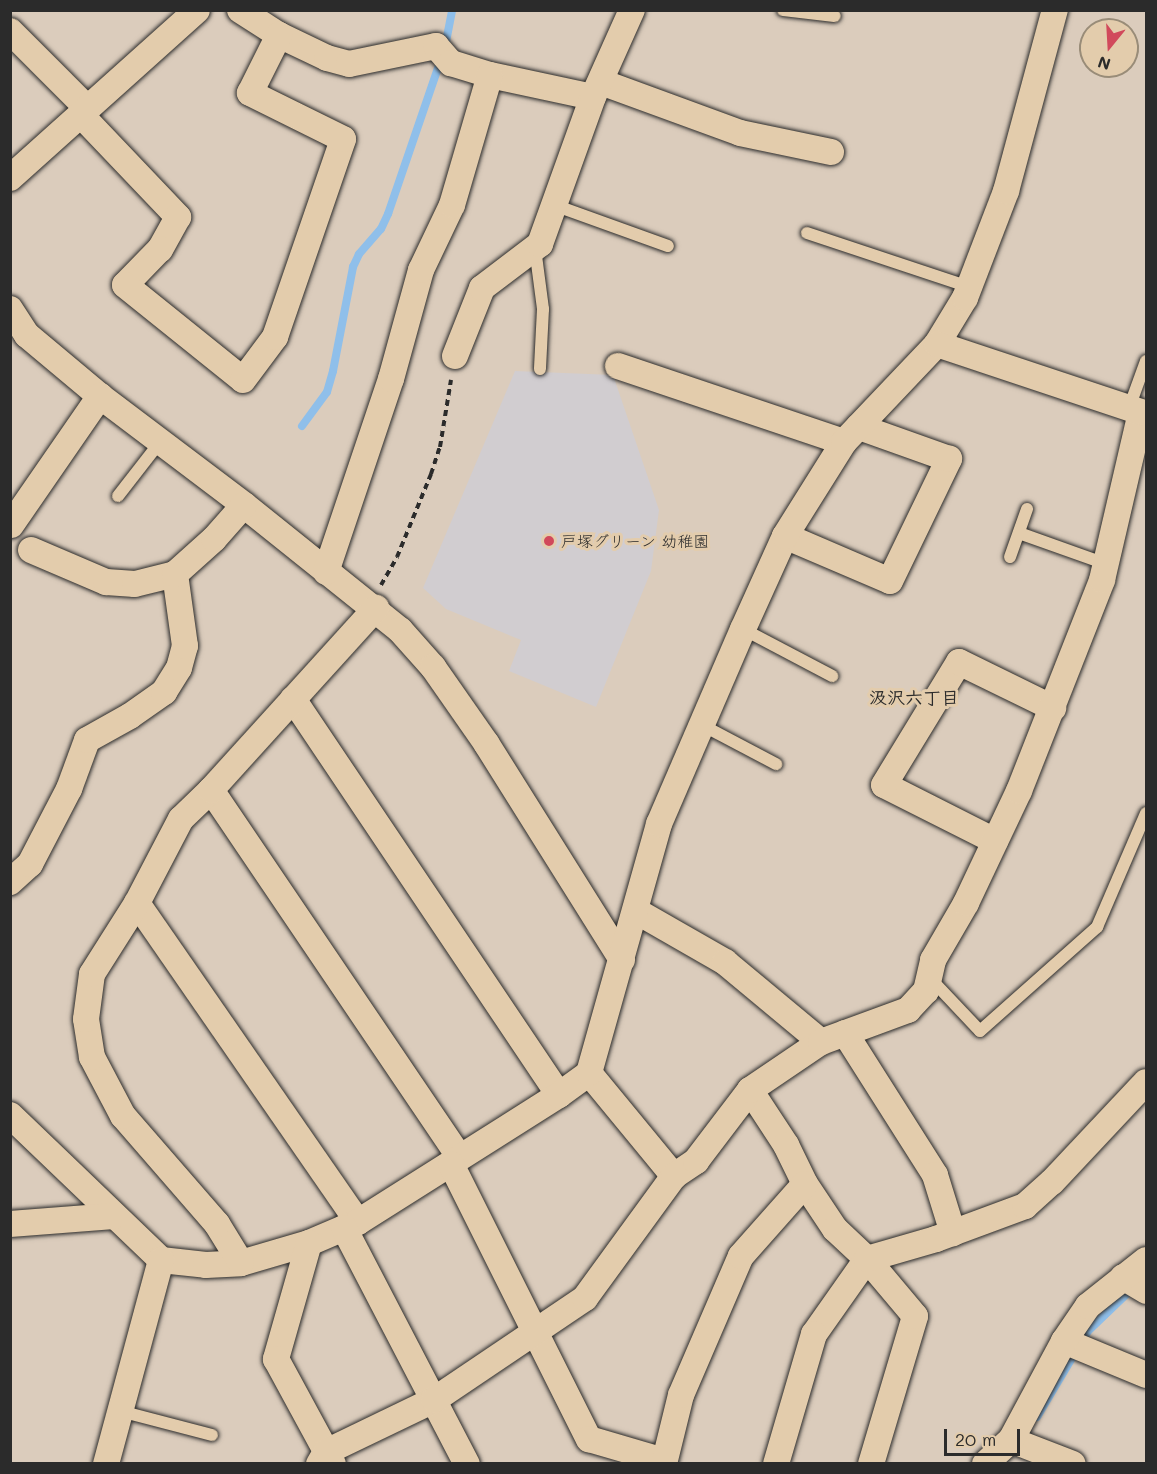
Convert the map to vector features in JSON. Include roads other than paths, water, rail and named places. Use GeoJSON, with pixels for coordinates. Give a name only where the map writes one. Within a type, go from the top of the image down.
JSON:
{"type":"FeatureCollection","features":[{"type":"Feature","properties":{"kind":"street"},"geometry":{"type":"LineString","coordinates":[[11,177],[197,10]]}},
{"type":"Feature","properties":{"kind":"street"},"geometry":{"type":"LineString","coordinates":[[240,10],[279,35],[327,58],[349,64],[436,46],[451,63],[490,75],[597,89],[740,133],[831,152]]}},
{"type":"Feature","properties":{"kind":"street"},"geometry":{"type":"LineString","coordinates":[[455,356],[482,288],[540,244],[597,89],[632,10]]}},
{"type":"Feature","properties":{"kind":"street"},"geometry":{"type":"LineString","coordinates":[[10,1115],[161,1260],[206,1264],[241,1263],[309,1243],[351,1225],[559,1095],[589,1073],[659,824],[743,629],[785,536],[852,435],[937,344],[969,287],[1006,191],[1055,10]]}},
{"type":"Feature","properties":{"kind":"street"},"geometry":{"type":"LineString","coordinates":[[10,31],[178,216],[160,249],[125,285],[243,380],[275,338],[343,139],[250,93],[279,35]]}},
{"type":"Feature","properties":{"kind":"street"},"geometry":{"type":"LineString","coordinates":[[326,572],[391,379],[421,270],[452,205],[490,75]]}},
{"type":"Feature","properties":{"kind":"street"},"geometry":{"type":"LineString","coordinates":[[10,309],[27,335],[100,396],[244,505],[326,572],[376,608],[400,630],[433,667],[486,743],[622,960]]}},
{"type":"Feature","properties":{"kind":"street"},"geometry":{"type":"LineString","coordinates":[[309,1243],[276,1359],[326,1460],[434,1400],[585,1298],[674,1176],[696,1161],[750,1090],[821,1042],[908,1010],[926,991],[933,960],[966,903],[1053,708],[1106,564],[1139,412],[937,344]]}},
{"type":"Feature","properties":{"kind":"street"},"geometry":{"type":"LineString","coordinates":[[618,366],[852,435],[949,459],[890,581],[785,536]]}},
{"type":"Feature","properties":{"kind":"street"},"geometry":{"type":"LineString","coordinates":[[11,525],[100,396]]}},
{"type":"Feature","properties":{"kind":"street"},"geometry":{"type":"LineString","coordinates":[[31,550],[106,582],[135,584],[175,574],[214,539],[244,505]]}},
{"type":"Feature","properties":{"kind":"street"},"geometry":{"type":"LineString","coordinates":[[10,882],[30,864],[69,789],[87,740],[130,716],[164,692],[179,668],[185,646],[175,574]]}},
{"type":"Feature","properties":{"kind":"street"},"geometry":{"type":"LineString","coordinates":[[241,1263],[217,1224],[123,1116],[92,1057],[86,1019],[92,974],[137,903],[181,819],[211,790],[376,608]]}},
{"type":"Feature","properties":{"kind":"street"},"geometry":{"type":"LineString","coordinates":[[995,841],[884,785],[959,662],[1053,708]]}},
{"type":"Feature","properties":{"kind":"street"},"geometry":{"type":"LineString","coordinates":[[293,699],[559,1095]]}},
{"type":"Feature","properties":{"kind":"street"},"geometry":{"type":"LineString","coordinates":[[211,790],[455,1160],[536,1333],[589,1439],[664,1462],[681,1395],[741,1256],[805,1184]]}},
{"type":"Feature","properties":{"kind":"street"},"geometry":{"type":"LineString","coordinates":[[137,903],[351,1225],[467,1464]]}},
{"type":"Feature","properties":{"kind":"street"},"geometry":{"type":"LineString","coordinates":[[636,910],[725,962],[821,1042]]}},
{"type":"Feature","properties":{"kind":"street"},"geometry":{"type":"LineString","coordinates":[[845,1033],[935,1175],[953,1233]]}},
{"type":"Feature","properties":{"kind":"street"},"geometry":{"type":"LineString","coordinates":[[589,1073],[674,1176]]}},
{"type":"Feature","properties":{"kind":"street"},"geometry":{"type":"LineString","coordinates":[[750,1090],[786,1145],[805,1184],[835,1229],[867,1259],[915,1316],[871,1464]]}},
{"type":"Feature","properties":{"kind":"street"},"geometry":{"type":"LineString","coordinates":[[776,1464],[814,1334],[867,1259],[953,1233],[1025,1206],[1143,1093]]}},
{"type":"Feature","properties":{"kind":"street"},"geometry":{"type":"LineString","coordinates":[[10,1224],[114,1216]]}},
{"type":"Feature","properties":{"kind":"street"},"geometry":{"type":"LineString","coordinates":[[106,1464],[161,1260]]}},
{"type":"Feature","properties":{"kind":"street"},"geometry":{"type":"LineString","coordinates":[[985,1464],[1011,1440],[1074,1345],[1088,1306],[1136,1285],[1146,1260]]}},
{"type":"Feature","properties":{"kind":"street"},"geometry":{"type":"LineString","coordinates":[[1074,1345],[1146,1375]]}},
{"type":"Feature","properties":{"kind":"street"},"geometry":{"type":"LineString","coordinates":[[1011,1440],[1073,1464]]}},
{"type":"Feature","properties":{"kind":"lane"},"geometry":{"type":"LineString","coordinates":[[783,10],[835,16]]}},
{"type":"Feature","properties":{"kind":"lane"},"geometry":{"type":"LineString","coordinates":[[554,205],[668,246]]}},
{"type":"Feature","properties":{"kind":"lane"},"geometry":{"type":"LineString","coordinates":[[807,233],[969,287]]}},
{"type":"Feature","properties":{"kind":"lane"},"geometry":{"type":"LineString","coordinates":[[536,248],[543,309],[540,369]]}},
{"type":"Feature","properties":{"kind":"lane"},"geometry":{"type":"LineString","coordinates":[[1139,412],[1146,361]]}},
{"type":"Feature","properties":{"kind":"lane"},"geometry":{"type":"LineString","coordinates":[[118,496],[160,442]]}},
{"type":"Feature","properties":{"kind":"lane"},"geometry":{"type":"LineString","coordinates":[[1010,557],[1027,509]]}},
{"type":"Feature","properties":{"kind":"lane"},"geometry":{"type":"LineString","coordinates":[[1018,533],[1106,564]]}},
{"type":"Feature","properties":{"kind":"lane"},"geometry":{"type":"LineString","coordinates":[[743,629],[832,676]]}},
{"type":"Feature","properties":{"kind":"lane"},"geometry":{"type":"LineString","coordinates":[[702,725],[776,764]]}},
{"type":"Feature","properties":{"kind":"lane"},"geometry":{"type":"LineString","coordinates":[[929,977],[981,1031],[1097,927],[1146,813]]}},
{"type":"Feature","properties":{"kind":"lane"},"geometry":{"type":"LineString","coordinates":[[120,1411],[212,1435]]}},
{"type":"Feature","properties":{"kind":"waterway"},"geometry":{"type":"LineString","coordinates":[[445,47],[452,10]]}},
{"type":"Feature","properties":{"kind":"waterway"},"geometry":{"type":"LineString","coordinates":[[302,426],[327,392],[353,267],[359,254],[381,229],[388,214],[438,68]]}},
{"type":"Feature","properties":{"kind":"waterway"},"geometry":{"type":"LineString","coordinates":[[1037,1417],[1088,1331],[1133,1288]]}},
{"type":"Feature","properties":{"kind":"place","name":"戸塚グリーン 幼稚園"},"geometry":{"type":"Point","coordinates":[549,541]}},
{"type":"Feature","properties":{"kind":"district","name":"汲沢六丁目"},"geometry":{"type":"Point","coordinates":[914,697]}}]}
